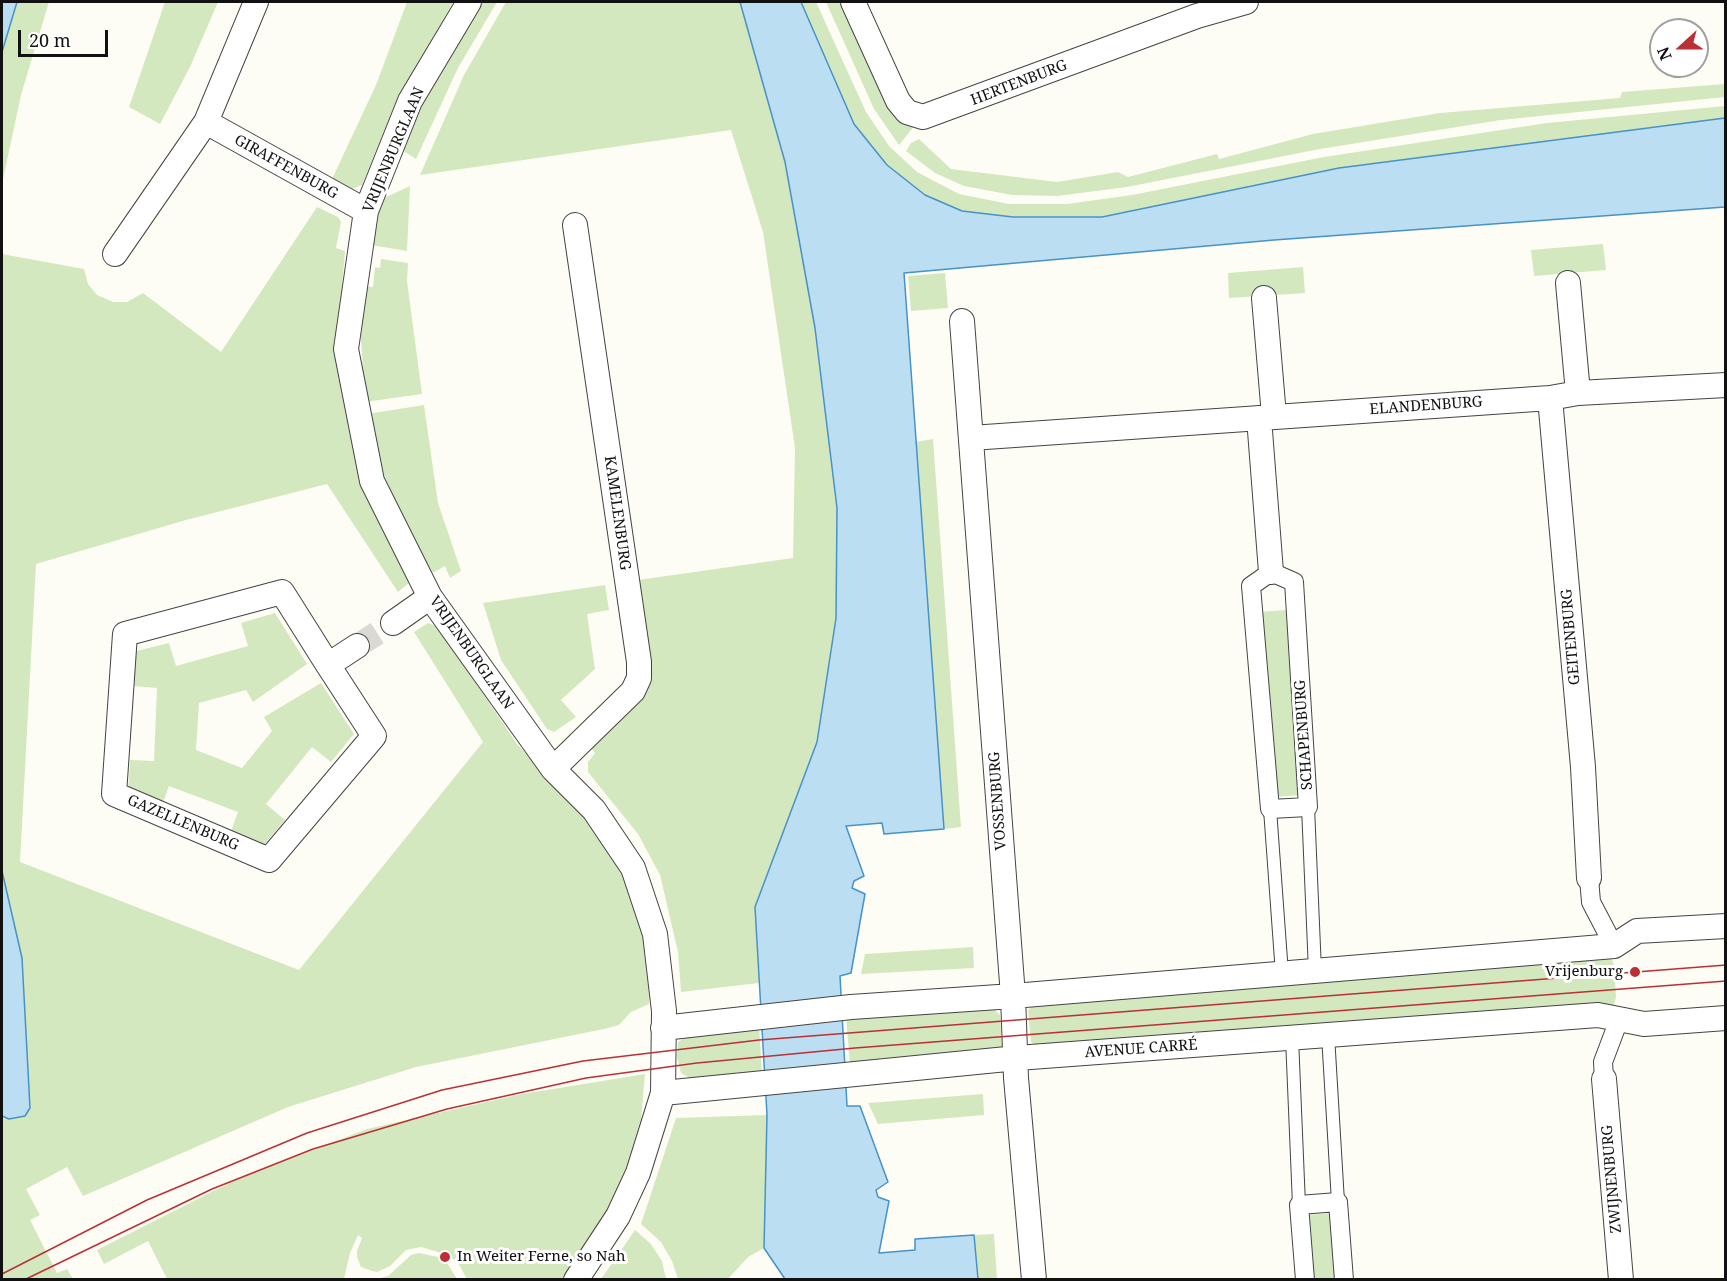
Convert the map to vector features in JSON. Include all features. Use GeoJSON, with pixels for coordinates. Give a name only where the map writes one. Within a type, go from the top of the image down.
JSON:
{"type":"FeatureCollection","features":[{"type":"Feature","properties":{"kind":"street"},"geometry":{"type":"LineString","coordinates":[[115,254],[206,123],[256,2]]}},
{"type":"Feature","properties":{"kind":"street","name":"VRIJENBURGLAAN"},"geometry":{"type":"LineString","coordinates":[[469,2],[410,101],[366,210],[346,349],[372,481],[430,597],[553,769],[594,810],[633,868],[654,934],[663,1028],[663,1093],[638,1173],[618,1216],[576,1280]]}},
{"type":"Feature","properties":{"kind":"street","name":"HERTENBURG"},"geometry":{"type":"LineString","coordinates":[[853,2],[898,101],[907,112],[923,117],[1195,9],[1246,2]]}},
{"type":"Feature","properties":{"kind":"street","name":"GIRAFFENBURG"},"geometry":{"type":"LineString","coordinates":[[206,123],[366,210]]}},
{"type":"Feature","properties":{"kind":"street","name":"KAMELENBURG"},"geometry":{"type":"LineString","coordinates":[[553,769],[633,691],[639,678],[639,662],[575,225]]}},
{"type":"Feature","properties":{"kind":"street"},"geometry":{"type":"LineString","coordinates":[[1568,283],[1578,393]]}},
{"type":"Feature","properties":{"kind":"street"},"geometry":{"type":"LineString","coordinates":[[1264,298],[1271,572],[1251,586],[1270,809]]}},
{"type":"Feature","properties":{"kind":"street","name":"VOSSENBURG"},"geometry":{"type":"LineString","coordinates":[[962,321],[1034,1280]]}},
{"type":"Feature","properties":{"kind":"street","name":"ELANDENBURG"},"geometry":{"type":"LineString","coordinates":[[971,438],[1550,398],[1578,393],[1725,385]]}},
{"type":"Feature","properties":{"kind":"street","name":"GEITENBURG"},"geometry":{"type":"LineString","coordinates":[[1550,398],[1583,767],[1589,878]]}},
{"type":"Feature","properties":{"kind":"street","name":"SCHAPENBURG"},"geometry":{"type":"LineString","coordinates":[[1270,809],[1308,807],[1294,582],[1271,572]]}},
{"type":"Feature","properties":{"kind":"street","name":"GAZELLENBURG"},"geometry":{"type":"LineString","coordinates":[[282,592],[328,665],[374,736],[269,860],[114,794],[125,634],[282,592]]}},
{"type":"Feature","properties":{"kind":"street"},"geometry":{"type":"LineString","coordinates":[[393,623],[430,597]]}},
{"type":"Feature","properties":{"kind":"street"},"geometry":{"type":"LineString","coordinates":[[328,665],[357,646]]}},
{"type":"Feature","properties":{"kind":"street"},"geometry":{"type":"LineString","coordinates":[[1589,878],[1591,902],[1614,946]]}},
{"type":"Feature","properties":{"kind":"street"},"geometry":{"type":"LineString","coordinates":[[663,1028],[851,1007],[1013,996],[1614,946],[1637,931],[1725,926]]}},
{"type":"Feature","properties":{"kind":"street","name":"AVENUE CARRÉ"},"geometry":{"type":"LineString","coordinates":[[663,1093],[1017,1058],[1598,1015],[1620,1017],[1644,1024],[1725,1018]]}},
{"type":"Feature","properties":{"kind":"street"},"geometry":{"type":"LineString","coordinates":[[1604,1079],[1603,1062],[1620,1017]]}},
{"type":"Feature","properties":{"kind":"street","name":"ZWIJNENBURG"},"geometry":{"type":"LineString","coordinates":[[1604,1079],[1621,1280]]}},
{"type":"Feature","properties":{"kind":"street"},"geometry":{"type":"LineString","coordinates":[[1305,1280],[1299,1205],[1338,1202],[1344,1280]]}},
{"type":"Feature","properties":{"kind":"lane"},"geometry":{"type":"LineString","coordinates":[[1308,807],[1315,971]]}},
{"type":"Feature","properties":{"kind":"lane"},"geometry":{"type":"LineString","coordinates":[[1270,809],[1282,974]]}},
{"type":"Feature","properties":{"kind":"lane"},"geometry":{"type":"LineString","coordinates":[[1328,1035],[1338,1202]]}},
{"type":"Feature","properties":{"kind":"lane"},"geometry":{"type":"LineString","coordinates":[[1292,1038],[1299,1205]]}},
{"type":"Feature","properties":{"kind":"green space"},"geometry":{"type":"Polygon","coordinates":[[[17,2],[49,2],[21,95],[2,184],[2,52],[17,2]]]}},
{"type":"Feature","properties":{"kind":"green space"},"geometry":{"type":"Polygon","coordinates":[[[165,2],[218,2],[190,67],[160,124],[129,107],[165,2]]]}},
{"type":"Feature","properties":{"kind":"green space"},"geometry":{"type":"Polygon","coordinates":[[[407,2],[453,2],[394,107],[362,185],[352,189],[332,179],[376,85],[407,2]]]}},
{"type":"Feature","properties":{"kind":"green space"},"geometry":{"type":"Polygon","coordinates":[[[480,2],[497,2],[458,68],[416,159],[402,150],[412,122],[480,2]]]}},
{"type":"Feature","properties":{"kind":"green space"},"geometry":{"type":"Polygon","coordinates":[[[506,2],[740,2],[785,162],[815,328],[837,508],[836,618],[817,742],[755,907],[759,983],[681,992],[678,952],[660,875],[638,834],[588,772],[588,762],[595,753],[590,747],[637,704],[648,686],[638,580],[793,558],[795,448],[763,232],[731,130],[420,175],[464,75],[506,2]]]}},
{"type":"Feature","properties":{"kind":"green space"},"geometry":{"type":"Polygon","coordinates":[[[801,2],[816,2],[866,112],[889,146],[917,172],[959,194],[1009,204],[1067,204],[1132,195],[1324,157],[1547,123],[1725,106],[1725,118],[1339,168],[1102,217],[1013,217],[962,211],[925,195],[887,165],[854,124],[801,2]]]}},
{"type":"Feature","properties":{"kind":"green space"},"geometry":{"type":"Polygon","coordinates":[[[826,2],[845,2],[915,125],[899,145],[874,109],[826,2]]]}},
{"type":"Feature","properties":{"kind":"green space"},"geometry":{"type":"Polygon","coordinates":[[[1725,84],[1725,97],[1501,120],[1320,149],[1127,187],[1057,196],[1012,195],[964,186],[935,173],[906,151],[911,143],[919,139],[951,169],[1057,182],[1118,172],[1128,177],[1217,154],[1219,159],[1313,134],[1440,113],[1620,98],[1622,92],[1725,84]]]}},
{"type":"Feature","properties":{"kind":"green space"},"geometry":{"type":"Polygon","coordinates":[[[410,186],[407,251],[371,245],[380,200],[410,186]]]}},
{"type":"Feature","properties":{"kind":"green space"},"geometry":{"type":"Polygon","coordinates":[[[317,207],[338,217],[341,222],[336,248],[345,251],[338,336],[409,570],[409,583],[398,592],[327,484],[186,520],[36,564],[20,862],[299,970],[483,742],[414,632],[428,623],[438,627],[517,744],[585,815],[610,848],[632,893],[648,944],[649,1004],[631,1012],[619,1025],[416,1067],[288,1107],[83,1196],[67,1167],[26,1189],[40,1215],[30,1220],[57,1273],[67,1269],[73,1279],[2,1279],[2,1116],[22,958],[2,871],[2,254],[84,269],[88,284],[97,295],[113,302],[127,302],[143,293],[221,352],[317,207]]]}},
{"type":"Feature","properties":{"kind":"green space"},"geometry":{"type":"Polygon","coordinates":[[[1603,244],[1606,270],[1534,276],[1531,250],[1603,244]]]}},
{"type":"Feature","properties":{"kind":"green space"},"geometry":{"type":"Polygon","coordinates":[[[381,259],[408,263],[407,281],[422,394],[365,402],[360,323],[363,286],[373,287],[375,267],[380,268],[381,259]]]}},
{"type":"Feature","properties":{"kind":"green space"},"geometry":{"type":"Polygon","coordinates":[[[1303,267],[1305,293],[1229,298],[1228,273],[1303,267]]]}},
{"type":"Feature","properties":{"kind":"green space"},"geometry":{"type":"Polygon","coordinates":[[[945,273],[948,308],[911,311],[908,276],[945,273]]]}},
{"type":"Feature","properties":{"kind":"green space"},"geometry":{"type":"Polygon","coordinates":[[[424,405],[438,503],[461,571],[450,578],[445,566],[433,573],[411,537],[378,461],[367,414],[424,405]]]}},
{"type":"Feature","properties":{"kind":"green space"},"geometry":{"type":"Polygon","coordinates":[[[933,439],[961,827],[944,829],[916,442],[933,439]]]}},
{"type":"Feature","properties":{"kind":"green space"},"geometry":{"type":"Polygon","coordinates":[[[605,585],[609,610],[587,614],[595,669],[561,700],[576,717],[554,732],[547,729],[501,660],[483,603],[605,585]]]}},
{"type":"Feature","properties":{"kind":"green space"},"geometry":{"type":"Polygon","coordinates":[[[1286,610],[1301,795],[1274,797],[1259,612],[1286,610]]]}},
{"type":"Feature","properties":{"kind":"green space"},"geometry":{"type":"Polygon","coordinates":[[[275,613],[307,664],[253,702],[246,690],[199,703],[196,750],[242,768],[272,731],[264,717],[321,683],[354,734],[331,762],[312,747],[266,804],[285,820],[262,847],[230,834],[238,812],[169,786],[161,808],[128,795],[130,760],[154,761],[157,688],[133,686],[136,651],[169,643],[176,666],[248,646],[241,623],[275,613]]]}},
{"type":"Feature","properties":{"kind":"green space"},"geometry":{"type":"Polygon","coordinates":[[[973,947],[974,968],[861,974],[865,954],[973,947]]]}},
{"type":"Feature","properties":{"kind":"green space"},"geometry":{"type":"Polygon","coordinates":[[[1610,955],[1614,965],[1616,997],[1614,1005],[1038,1047],[1031,1042],[1028,1011],[1033,1003],[1610,955]]]}},
{"type":"Feature","properties":{"kind":"green space"},"geometry":{"type":"Polygon","coordinates":[[[991,1006],[1000,1015],[1002,1046],[993,1053],[850,1064],[846,1018],[991,1006]]]}},
{"type":"Feature","properties":{"kind":"green space"},"geometry":{"type":"Polygon","coordinates":[[[759,1025],[762,1074],[696,1082],[681,1073],[677,1057],[678,1042],[692,1033],[759,1025]]]}},
{"type":"Feature","properties":{"kind":"green space"},"geometry":{"type":"Polygon","coordinates":[[[645,1074],[641,1119],[620,1187],[594,1238],[564,1279],[467,1279],[458,1263],[448,1255],[421,1247],[406,1250],[390,1266],[377,1272],[372,1271],[361,1267],[357,1257],[362,1238],[358,1235],[350,1253],[344,1279],[167,1279],[148,1241],[104,1264],[97,1250],[235,1180],[367,1129],[522,1094],[645,1074]]]}},
{"type":"Feature","properties":{"kind":"green space"},"geometry":{"type":"Polygon","coordinates":[[[983,1094],[984,1115],[878,1124],[868,1103],[983,1094]]]}},
{"type":"Feature","properties":{"kind":"green space"},"geometry":{"type":"Polygon","coordinates":[[[767,1115],[764,1248],[748,1257],[728,1279],[678,1279],[672,1261],[661,1242],[641,1224],[676,1118],[767,1115]]]}},
{"type":"Feature","properties":{"kind":"green space"},"geometry":{"type":"Polygon","coordinates":[[[1332,1213],[1337,1279],[1311,1279],[1306,1215],[1332,1213]]]}},
{"type":"Feature","properties":{"kind":"green space"},"geometry":{"type":"Polygon","coordinates":[[[635,1230],[651,1244],[662,1261],[666,1279],[601,1279],[635,1230]]]}},
{"type":"Feature","properties":{"kind":"green space"},"geometry":{"type":"Polygon","coordinates":[[[994,1234],[997,1279],[978,1279],[974,1235],[994,1234]]]}},
{"type":"Feature","properties":{"kind":"green space"},"geometry":{"type":"Polygon","coordinates":[[[419,1253],[438,1257],[447,1263],[457,1279],[377,1279],[388,1276],[411,1255],[419,1253]]]}},
{"type":"Feature","properties":{"kind":"water"},"geometry":{"type":"Polygon","coordinates":[[[2,2],[17,2],[2,52],[2,2]]]}},
{"type":"Feature","properties":{"kind":"water"},"geometry":{"type":"Polygon","coordinates":[[[740,2],[801,2],[854,124],[887,165],[925,195],[962,211],[1013,217],[1102,217],[1339,168],[1725,118],[1725,207],[1274,240],[904,273],[944,829],[884,834],[882,823],[846,826],[864,876],[854,881],[852,888],[865,894],[851,973],[840,976],[847,1106],[860,1106],[888,1182],[876,1190],[878,1197],[889,1201],[879,1253],[915,1250],[915,1239],[974,1235],[978,1279],[785,1279],[764,1248],[767,1115],[755,907],[817,742],[836,618],[837,508],[815,328],[785,162],[740,2]]]}},
{"type":"Feature","properties":{"kind":"water"},"geometry":{"type":"Polygon","coordinates":[[[2,871],[22,958],[30,1108],[25,1116],[9,1119],[2,1116],[2,871]]]}},
{"type":"Feature","properties":{"kind":"tunnel"},"geometry":{"type":"LineString","coordinates":[[357,646],[393,623]]}},
{"type":"Feature","properties":{"kind":"tram line"},"geometry":{"type":"LineString","coordinates":[[2,1274],[147,1200],[307,1133],[442,1090],[583,1061],[759,1040],[1726,965]]}},
{"type":"Feature","properties":{"kind":"tram line"},"geometry":{"type":"LineString","coordinates":[[24,1280],[212,1189],[313,1149],[447,1109],[586,1078],[697,1063],[855,1048],[1726,981]]}},
{"type":"Feature","properties":{"kind":"place","name":"Vrijenburg"},"geometry":{"type":"Point","coordinates":[1635,972]}},
{"type":"Feature","properties":{"kind":"place","name":"In Weiter Ferne, so Nah"},"geometry":{"type":"Point","coordinates":[445,1257]}}]}
